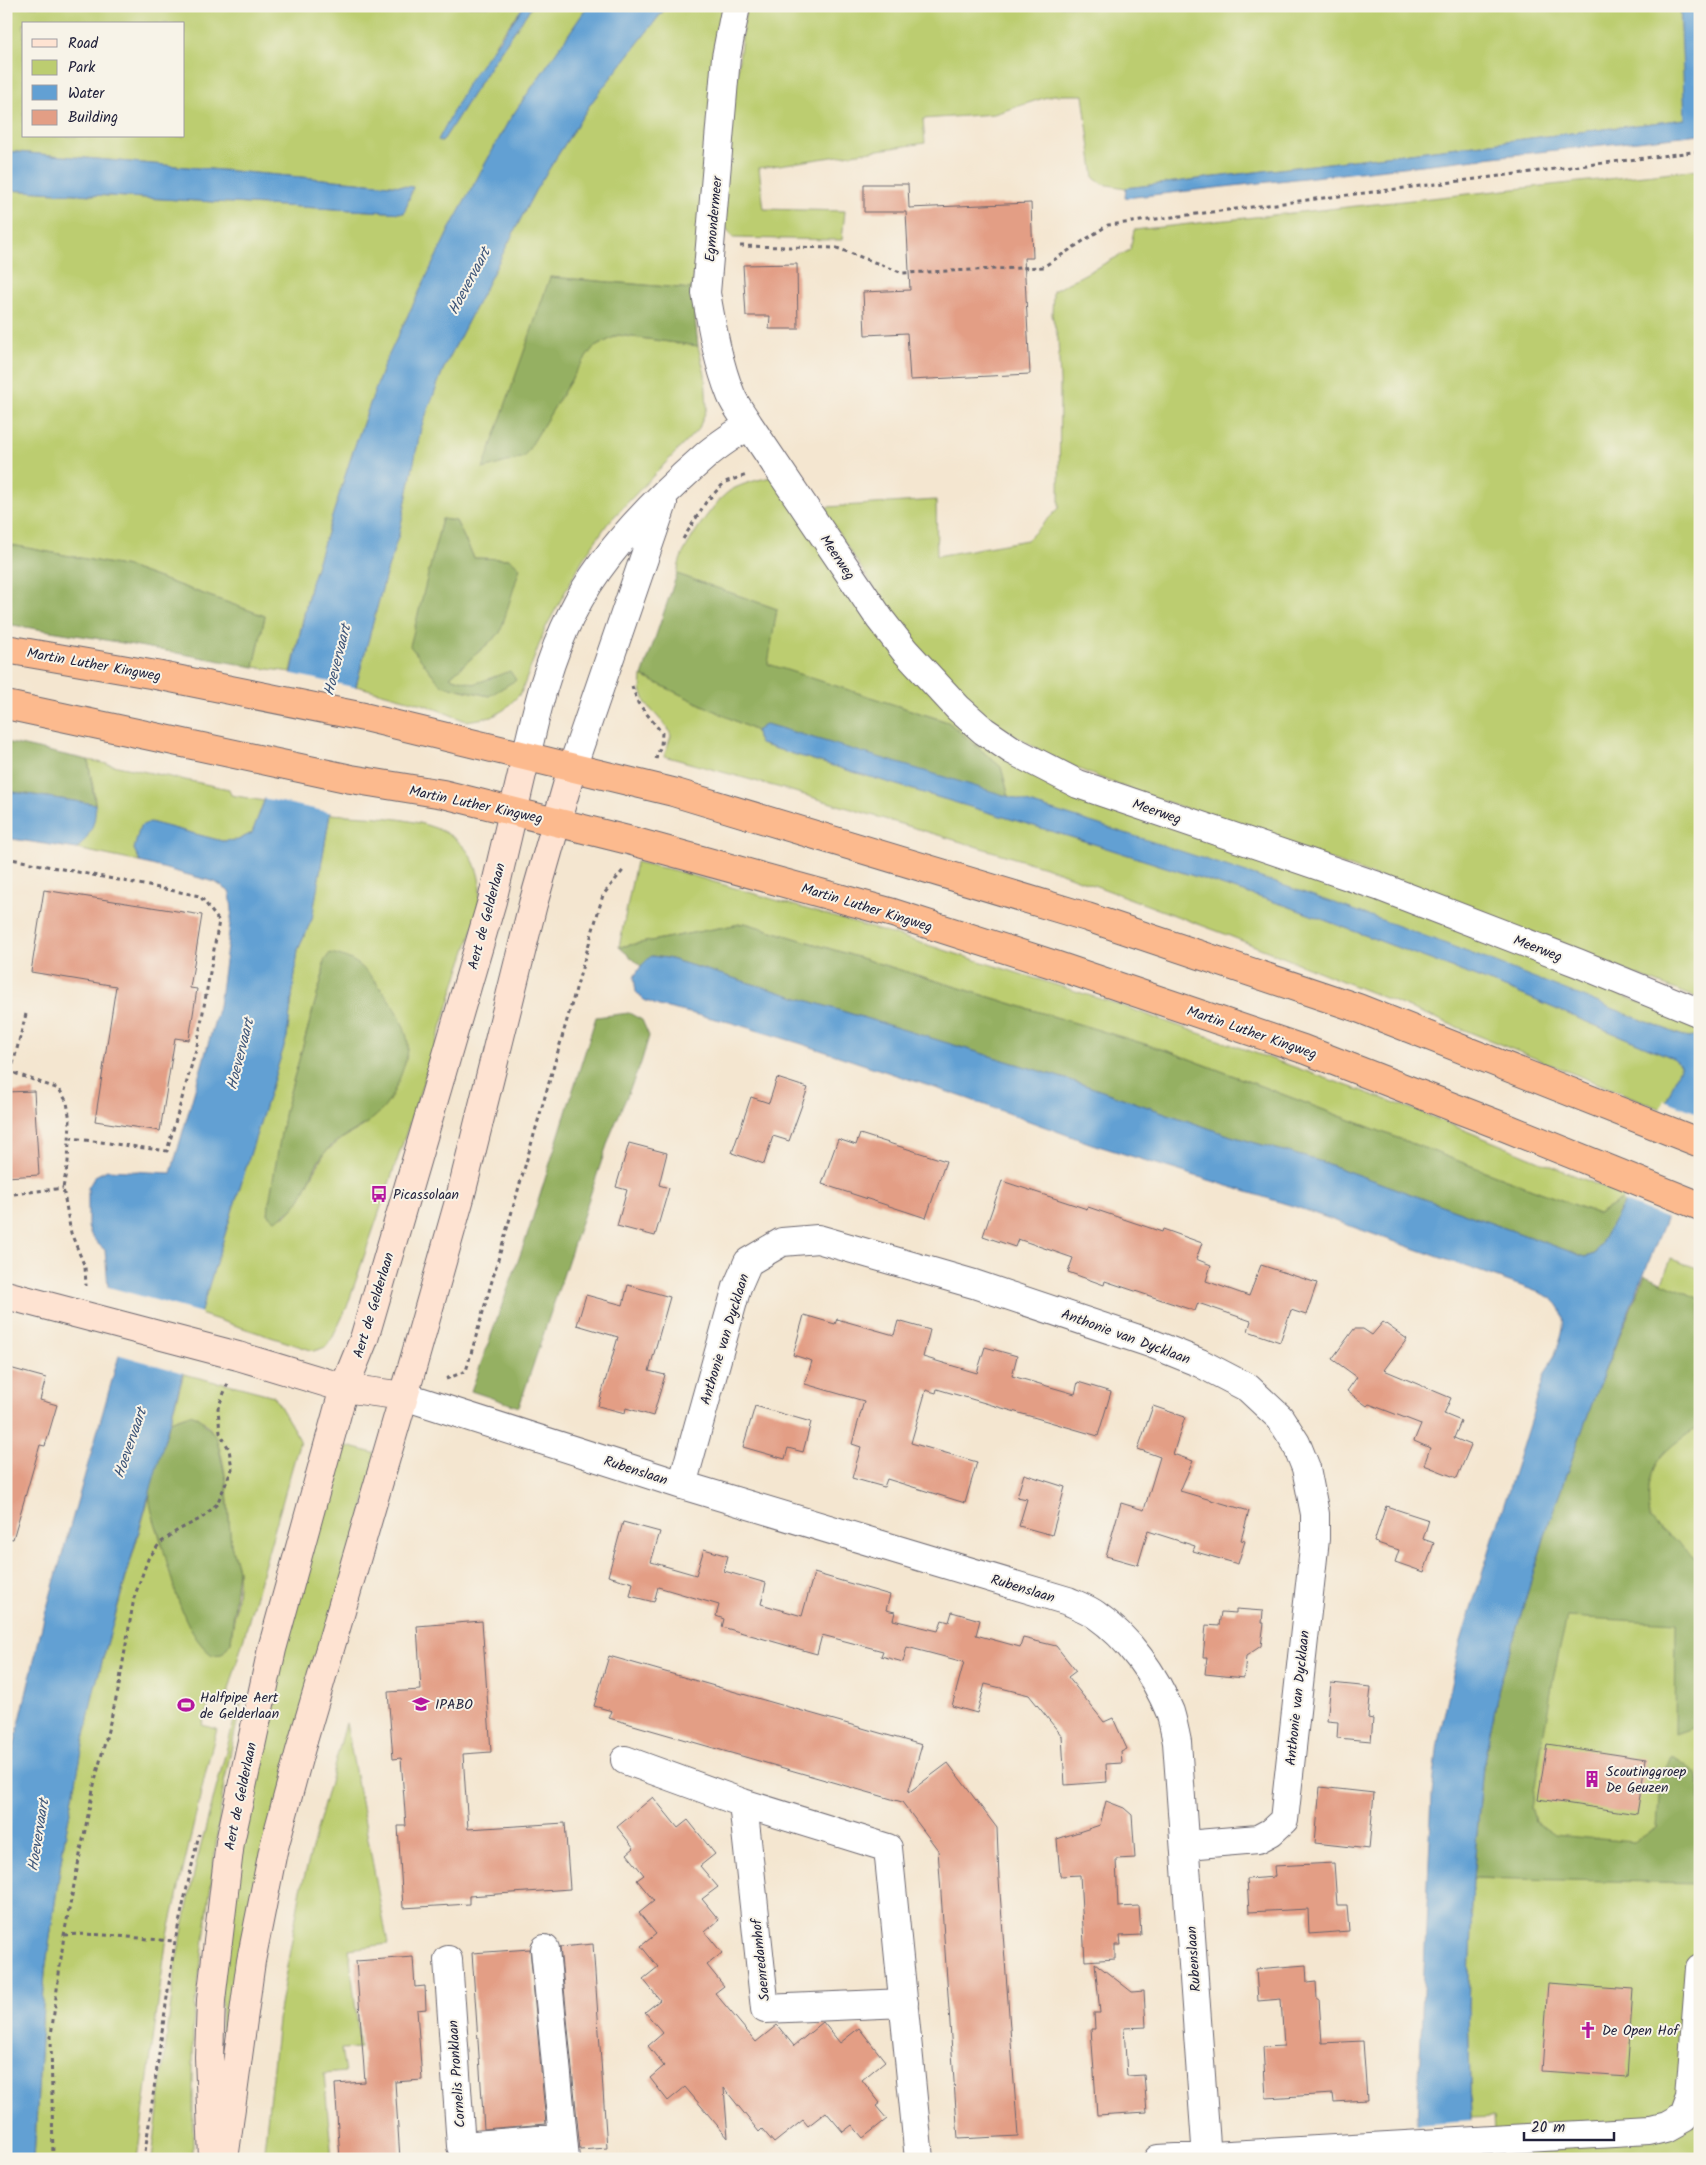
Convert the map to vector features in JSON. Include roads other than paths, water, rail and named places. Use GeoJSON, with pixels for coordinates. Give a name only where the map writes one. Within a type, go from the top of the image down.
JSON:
{"type":"FeatureCollection","features":[{"type":"Feature","properties":{"kind":"highway","name":"Martin Luther Kingweg"},"geometry":{"type":"LineString","coordinates":[[6,649],[270,697],[648,785],[1106,923],[1358,1008],[1700,1143]]}},
{"type":"Feature","properties":{"kind":"highway","name":"Martin Luther Kingweg"},"geometry":{"type":"LineString","coordinates":[[6,705],[351,780],[443,794],[632,841],[892,913],[1303,1049],[1630,1176],[1690,1202]]}},
{"type":"Feature","properties":{"kind":"street","name":"Egmondermeer"},"geometry":{"type":"LineString","coordinates":[[736,6],[726,57],[706,293],[711,323],[732,397],[749,424]]}},
{"type":"Feature","properties":{"kind":"street","name":"Aert de Gelderlaan"},"geometry":{"type":"LineString","coordinates":[[213,2159],[209,2057],[212,2000],[230,1842],[272,1649],[344,1388],[364,1339],[492,901],[541,692],[572,613],[612,550],[667,492],[704,457],[749,424]]}},
{"type":"Feature","properties":{"kind":"street","name":"Meerweg"},"geometry":{"type":"LineString","coordinates":[[749,424],[880,619],[905,651],[958,708],[984,731],[1012,750],[1078,784],[1378,886],[1578,963],[1700,1013]]}},
{"type":"Feature","properties":{"kind":"street","name":"Aert de Gelderlaan"},"geometry":{"type":"LineString","coordinates":[[224,2159],[251,1961],[272,1851],[460,1198],[533,904],[572,768],[667,492]]}},
{"type":"Feature","properties":{"kind":"street","name":"Anthonie van Dycklaan"},"geometry":{"type":"LineString","coordinates":[[682,1485],[737,1287],[748,1262],[782,1242],[818,1239],[974,1284],[1154,1344],[1200,1363],[1248,1388],[1280,1418],[1296,1443],[1306,1468],[1315,1514],[1315,1539],[1284,1820],[1271,1832],[1258,1839],[1186,1845]]}},
{"type":"Feature","properties":{"kind":"street"},"geometry":{"type":"LineString","coordinates":[[6,1295],[233,1355],[344,1388],[404,1396]]}},
{"type":"Feature","properties":{"kind":"street","name":"Rubenslaan"},"geometry":{"type":"LineString","coordinates":[[404,1396],[682,1485],[1068,1601],[1094,1613],[1116,1631],[1135,1653],[1159,1690],[1170,1713],[1177,1742],[1186,1845],[1207,2158]]}},
{"type":"Feature","properties":{"kind":"street"},"geometry":{"type":"LineString","coordinates":[[625,1760],[743,1803],[888,1848],[919,2159]]}},
{"type":"Feature","properties":{"kind":"street","name":"Saenredamhof"},"geometry":{"type":"LineString","coordinates":[[743,1803],[766,2009],[904,2003]]}},
{"type":"Feature","properties":{"kind":"street","name":"Cornelis Pronklaan"},"geometry":{"type":"LineString","coordinates":[[448,1960],[461,2146],[564,2148],[545,1949]]}},
{"type":"Feature","properties":{"kind":"street"},"geometry":{"type":"LineString","coordinates":[[1158,2159],[1207,2158],[1483,2139],[1650,2131],[1665,2127],[1684,2117],[1690,2098],[1700,1968]]}},
{"type":"Feature","properties":{"kind":"water"},"geometry":{"type":"Polygon","coordinates":[[[524,6],[532,6],[493,62],[442,142],[438,140],[469,81],[524,6]]]}},
{"type":"Feature","properties":{"kind":"water","name":"Hoevervaart"},"geometry":{"type":"Polygon","coordinates":[[[588,6],[667,6],[591,103],[535,191],[443,370],[421,428],[399,534],[386,574],[356,686],[330,814],[312,919],[298,950],[287,1037],[200,1314],[93,1694],[63,1848],[45,1972],[34,2159],[6,2159],[6,1780],[44,1618],[136,1296],[108,1287],[105,1250],[91,1235],[88,1226],[88,1188],[95,1176],[107,1170],[171,1173],[219,1006],[232,910],[230,892],[215,882],[140,862],[134,849],[140,826],[150,822],[222,841],[238,840],[252,833],[264,801],[311,583],[353,451],[384,365],[450,228],[508,122],[588,6]]]}},
{"type":"Feature","properties":{"kind":"water"},"geometry":{"type":"Polygon","coordinates":[[[1680,6],[1697,6],[1700,27],[1700,134],[1125,198],[1126,188],[1685,119],[1680,6]]]}},
{"type":"Feature","properties":{"kind":"water"},"geometry":{"type":"Polygon","coordinates":[[[6,151],[413,187],[404,213],[6,190],[6,151]]]}},
{"type":"Feature","properties":{"kind":"water"},"geometry":{"type":"Polygon","coordinates":[[[766,724],[1026,802],[1285,886],[1538,979],[1688,1038],[1695,1036],[1700,1024],[1700,1135],[1598,1387],[1550,1519],[1500,1683],[1483,1766],[1473,1878],[1468,2006],[1472,2159],[1420,2159],[1417,2123],[1432,1795],[1438,1742],[1460,1644],[1545,1374],[1562,1334],[1562,1313],[1558,1305],[1549,1297],[1533,1290],[1296,1207],[1092,1144],[966,1098],[799,1043],[729,1022],[659,1006],[644,1000],[636,992],[634,977],[651,956],[667,958],[1079,1083],[1231,1136],[1322,1162],[1585,1257],[1595,1254],[1627,1197],[1681,1065],[1673,1058],[1513,991],[1287,906],[1094,844],[760,744],[756,731],[766,724]]]}},
{"type":"Feature","properties":{"kind":"water"},"geometry":{"type":"Polygon","coordinates":[[[6,791],[95,804],[94,823],[86,839],[77,849],[6,838],[6,791]]]}},
{"type":"Feature","properties":{"kind":"place","name":"Picassolaan"},"geometry":{"type":"Point","coordinates":[379,1194]}},
{"type":"Feature","properties":{"kind":"place","name":"IPABO"},"geometry":{"type":"Point","coordinates":[421,1704]}},
{"type":"Feature","properties":{"kind":"place","name":"Halfpipe Aert de Gelderlaan"},"geometry":{"type":"Point","coordinates":[186,1705]}},
{"type":"Feature","properties":{"kind":"place","name":"Scoutinggroep De Geuzen"},"geometry":{"type":"Point","coordinates":[1592,1779]}},
{"type":"Feature","properties":{"kind":"place","name":"De Open Hof"},"geometry":{"type":"Point","coordinates":[1588,2030]}}]}
